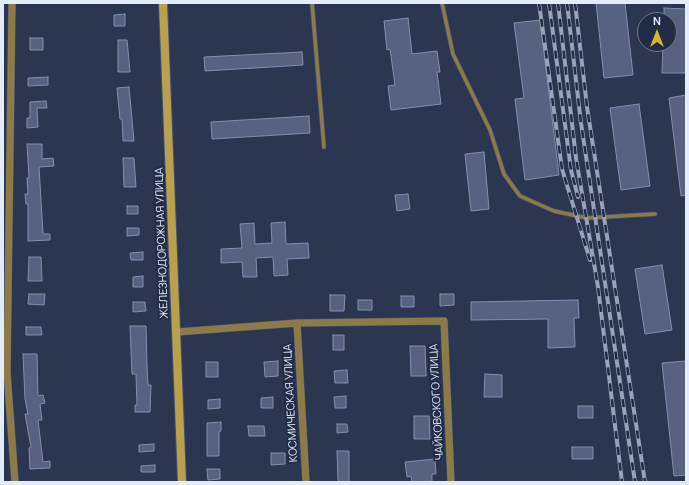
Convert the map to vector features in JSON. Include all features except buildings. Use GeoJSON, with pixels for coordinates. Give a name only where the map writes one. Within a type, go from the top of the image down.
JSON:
{"type":"FeatureCollection","features":[{"type":"Feature","properties":{"kind":"street"},"geometry":{"type":"LineString","coordinates":[[12,3],[7,372],[15,482]]}},
{"type":"Feature","properties":{"kind":"street","name":"ЖЕЛЕЗНОДОРОЖНАЯ УЛИЦА"},"geometry":{"type":"LineString","coordinates":[[163,3],[182,482]]}},
{"type":"Feature","properties":{"kind":"street","name":"ЧАЙКОВСКОГО УЛИЦА"},"geometry":{"type":"LineString","coordinates":[[297,323],[444,321],[451,482]]}},
{"type":"Feature","properties":{"kind":"street"},"geometry":{"type":"LineString","coordinates":[[177,332],[297,323]]}},
{"type":"Feature","properties":{"kind":"street","name":"КОСМИЧЕСКАЯ УЛИЦА"},"geometry":{"type":"LineString","coordinates":[[297,323],[306,482]]}},
{"type":"Feature","properties":{"kind":"lane"},"geometry":{"type":"LineString","coordinates":[[312,3],[324,147]]}},
{"type":"Feature","properties":{"kind":"lane"},"geometry":{"type":"LineString","coordinates":[[442,3],[453,54],[490,130],[504,174],[520,196],[554,211],[587,218],[655,214]]}},
{"type":"Feature","properties":{"kind":"railway"},"geometry":{"type":"LineString","coordinates":[[539,3],[562,169],[590,260]]}},
{"type":"Feature","properties":{"kind":"railway"},"geometry":{"type":"LineString","coordinates":[[549,3],[571,170],[578,197]]}},
{"type":"Feature","properties":{"kind":"railway"},"geometry":{"type":"LineString","coordinates":[[558,3],[576,158],[598,287],[622,482]]}},
{"type":"Feature","properties":{"kind":"railway"},"geometry":{"type":"LineString","coordinates":[[567,3],[581,123],[635,482]]}},
{"type":"Feature","properties":{"kind":"railway"},"geometry":{"type":"LineString","coordinates":[[575,3],[587,107],[645,482]]}}]}
